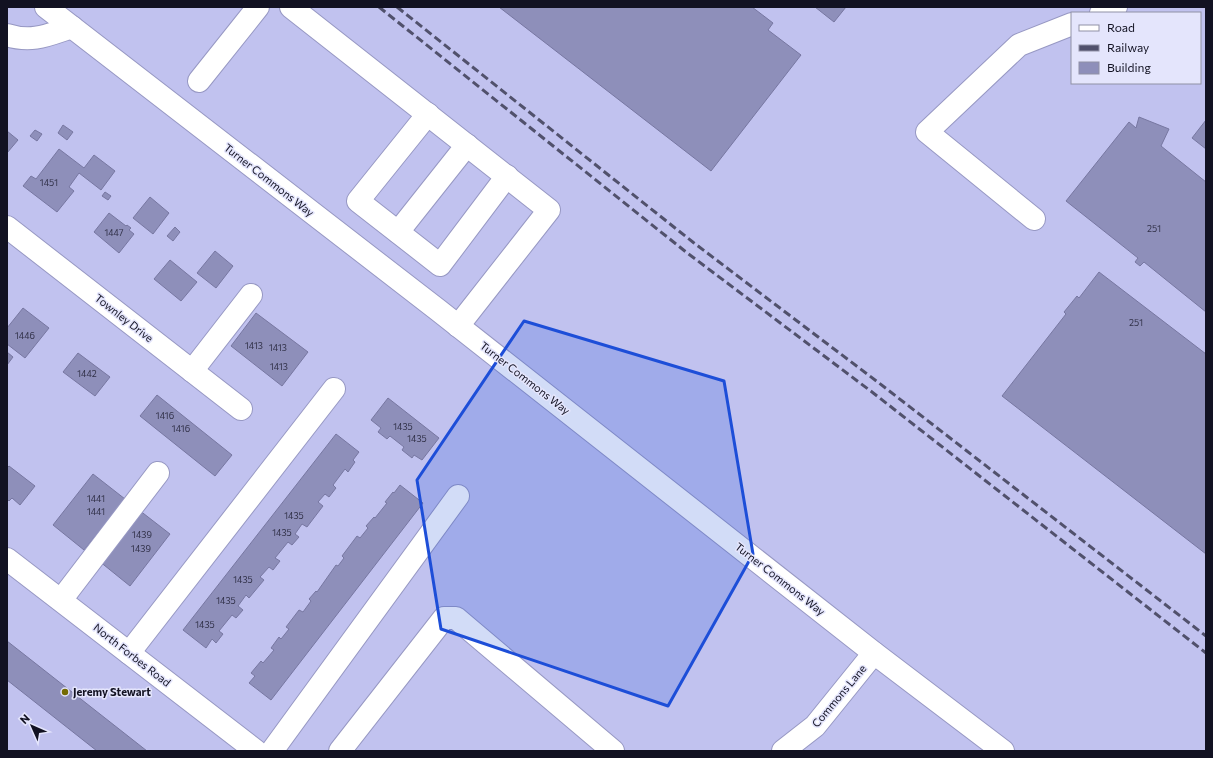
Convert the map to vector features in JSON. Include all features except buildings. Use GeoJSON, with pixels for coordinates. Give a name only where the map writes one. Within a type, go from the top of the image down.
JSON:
{"type":"FeatureCollection","features":[{"type":"Feature","properties":{"kind":"street","name":"Turner Commons Way"},"geometry":{"type":"LineString","coordinates":[[46,7],[458,326],[874,653],[1003,751]]}},
{"type":"Feature","properties":{"kind":"street"},"geometry":{"type":"LineString","coordinates":[[199,81],[258,7]]}},
{"type":"Feature","properties":{"kind":"street"},"geometry":{"type":"LineString","coordinates":[[291,7],[549,210],[458,326]]}},
{"type":"Feature","properties":{"kind":"street"},"geometry":{"type":"LineString","coordinates":[[1104,12],[1116,7]]}},
{"type":"Feature","properties":{"kind":"street"},"geometry":{"type":"LineString","coordinates":[[1034,219],[927,132],[1019,45],[1071,24]]}},
{"type":"Feature","properties":{"kind":"street"},"geometry":{"type":"LineString","coordinates":[[7,35],[16,38],[38,38],[72,28]]}},
{"type":"Feature","properties":{"kind":"street"},"geometry":{"type":"LineString","coordinates":[[428,114],[358,201],[440,265],[507,176]]}},
{"type":"Feature","properties":{"kind":"street"},"geometry":{"type":"LineString","coordinates":[[398,232],[467,145]]}},
{"type":"Feature","properties":{"kind":"street","name":"Townley Drive"},"geometry":{"type":"LineString","coordinates":[[8,231],[241,409]]}},
{"type":"Feature","properties":{"kind":"street"},"geometry":{"type":"LineString","coordinates":[[192,371],[251,295]]}},
{"type":"Feature","properties":{"kind":"street"},"geometry":{"type":"LineString","coordinates":[[129,653],[334,390]]}},
{"type":"Feature","properties":{"kind":"street"},"geometry":{"type":"LineString","coordinates":[[61,600],[158,473]]}},
{"type":"Feature","properties":{"kind":"street"},"geometry":{"type":"LineString","coordinates":[[272,751],[458,496]]}},
{"type":"Feature","properties":{"kind":"street","name":"North Forbes Road"},"geometry":{"type":"LineString","coordinates":[[7,560],[256,751]]}},
{"type":"Feature","properties":{"kind":"street"},"geometry":{"type":"LineString","coordinates":[[351,747],[444,618],[456,618],[613,751]]}},
{"type":"Feature","properties":{"kind":"street","name":"Commons Lane"},"geometry":{"type":"LineString","coordinates":[[783,751],[815,726],[874,653]]}},
{"type":"Feature","properties":{"kind":"highlighted area"},"geometry":{"type":"Polygon","coordinates":[[[524,321],[724,381],[753,554],[668,706],[441,629],[417,480],[524,321]]]}},
{"type":"Feature","properties":{"kind":"railway"},"geometry":{"type":"LineString","coordinates":[[379,7],[686,252],[872,392],[1206,653]]}},
{"type":"Feature","properties":{"kind":"railway"},"geometry":{"type":"LineString","coordinates":[[397,7],[694,243],[879,383],[1206,636]]}},
{"type":"Feature","properties":{"kind":"place","name":"Jeremy Stewart"},"geometry":{"type":"Point","coordinates":[65,692]}}]}
